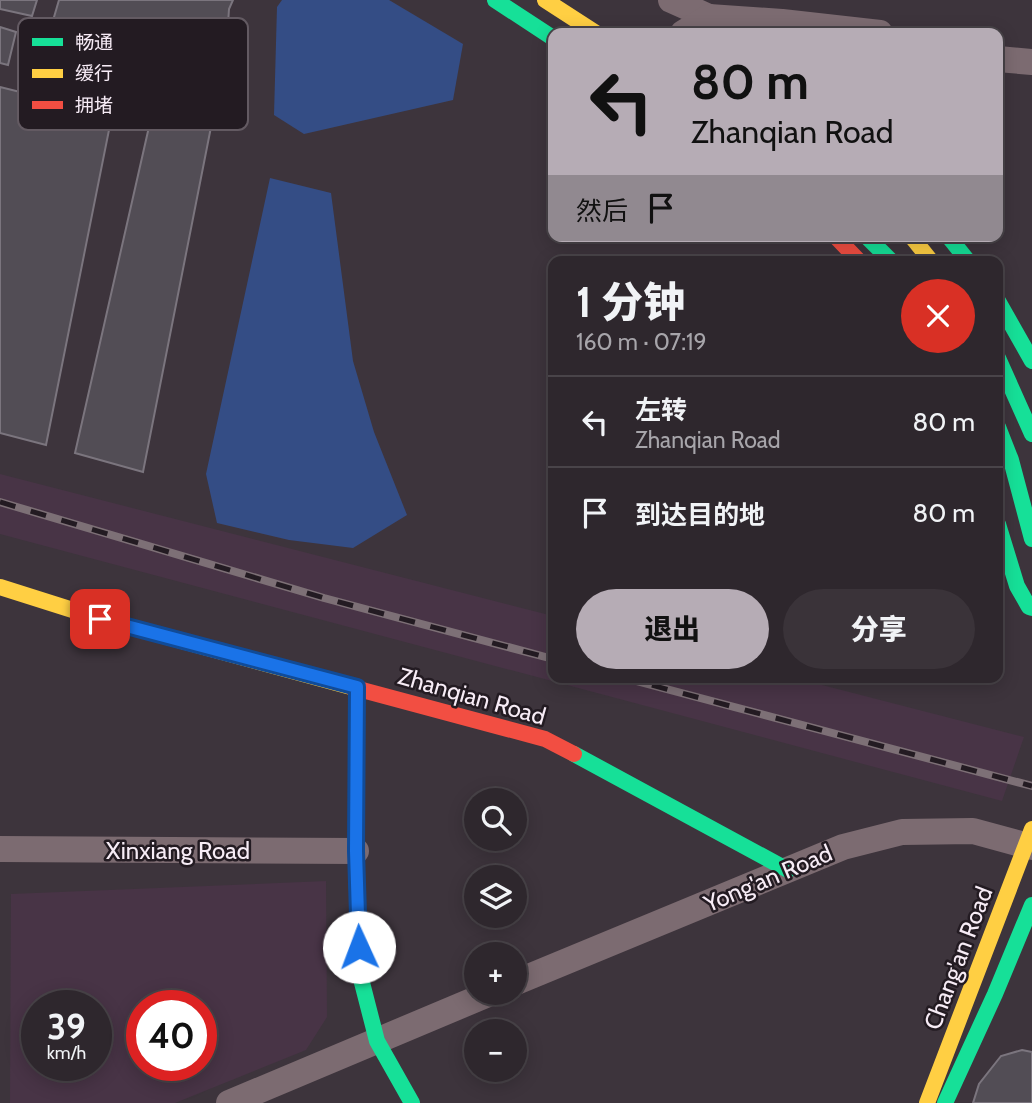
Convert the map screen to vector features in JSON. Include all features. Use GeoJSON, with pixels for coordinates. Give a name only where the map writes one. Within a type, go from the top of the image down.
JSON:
{"type":"FeatureCollection","features":[{"type":"Feature","properties":{"kind":"street"},"geometry":{"type":"LineString","coordinates":[[495,0],[548,35]]}},
{"type":"Feature","properties":{"kind":"street"},"geometry":{"type":"LineString","coordinates":[[545,0],[588,28]]}},
{"type":"Feature","properties":{"kind":"street"},"geometry":{"type":"LineString","coordinates":[[671,0],[709,17],[835,28]]}},
{"type":"Feature","properties":{"kind":"street"},"geometry":{"type":"LineString","coordinates":[[691,28],[709,17]]}},
{"type":"Feature","properties":{"kind":"street"},"geometry":{"type":"LineString","coordinates":[[1003,59],[1032,62]]}},
{"type":"Feature","properties":{"kind":"street"},"geometry":{"type":"LineString","coordinates":[[841,242],[854,256]]}},
{"type":"Feature","properties":{"kind":"street"},"geometry":{"type":"LineString","coordinates":[[872,242],[886,256]]}},
{"type":"Feature","properties":{"kind":"street"},"geometry":{"type":"LineString","coordinates":[[916,242],[927,256]]}},
{"type":"Feature","properties":{"kind":"street"},"geometry":{"type":"LineString","coordinates":[[953,242],[964,256]]}},
{"type":"Feature","properties":{"kind":"street"},"geometry":{"type":"LineString","coordinates":[[1003,310],[1032,360]]}},
{"type":"Feature","properties":{"kind":"street"},"geometry":{"type":"LineString","coordinates":[[1003,369],[1032,434]]}},
{"type":"Feature","properties":{"kind":"street"},"geometry":{"type":"LineString","coordinates":[[1003,439],[1032,539]]}},
{"type":"Feature","properties":{"kind":"street"},"geometry":{"type":"LineString","coordinates":[[1003,540],[1017,586],[1031,609]]}},
{"type":"Feature","properties":{"kind":"street","name":"Zhanqian Road"},"geometry":{"type":"LineString","coordinates":[[0,587],[100,619],[545,739],[788,870]]}},
{"type":"Feature","properties":{"kind":"street"},"geometry":{"type":"LineString","coordinates":[[357,687],[356,851],[359,971],[377,1041],[412,1103]]}},
{"type":"Feature","properties":{"kind":"street","name":"Chang'an Road"},"geometry":{"type":"LineString","coordinates":[[927,1103],[1032,830]]}},
{"type":"Feature","properties":{"kind":"street","name":"Yong'an Road"},"geometry":{"type":"LineString","coordinates":[[527,979],[843,847],[902,832],[972,831],[1032,847]]}},
{"type":"Feature","properties":{"kind":"street","name":"Xinxiang Road"},"geometry":{"type":"LineString","coordinates":[[0,849],[356,851]]}},
{"type":"Feature","properties":{"kind":"street","name":"Chang'an Road"},"geometry":{"type":"LineString","coordinates":[[946,1103],[1032,905]]}},
{"type":"Feature","properties":{"kind":"street"},"geometry":{"type":"LineString","coordinates":[[946,1103],[1019,977]]}},
{"type":"Feature","properties":{"kind":"street"},"geometry":{"type":"LineString","coordinates":[[229,1103],[464,1004]]}},
{"type":"Feature","properties":{"kind":"shaded area"},"geometry":{"type":"Polygon","coordinates":[[[0,474],[548,615],[548,680],[0,534],[0,474]]]}},
{"type":"Feature","properties":{"kind":"shaded area"},"geometry":{"type":"Polygon","coordinates":[[[559,683],[814,683],[1024,737],[1002,801],[559,683]]]}},
{"type":"Feature","properties":{"kind":"shaded area"},"geometry":{"type":"Polygon","coordinates":[[[326,881],[327,1017],[306,1050],[175,1103],[10,1103],[11,894],[326,881]]]}},
{"type":"Feature","properties":{"kind":"water"},"geometry":{"type":"Polygon","coordinates":[[[282,0],[389,0],[463,44],[453,100],[304,134],[274,115],[277,7],[282,0]]]}},
{"type":"Feature","properties":{"kind":"water"},"geometry":{"type":"Polygon","coordinates":[[[270,178],[331,193],[353,361],[374,432],[407,515],[353,548],[289,540],[217,523],[206,474],[270,178]]]}},
{"type":"Feature","properties":{"kind":"building"},"geometry":{"type":"Polygon","coordinates":[[[0,0],[37,0],[32,16],[0,9],[0,0]]]}},
{"type":"Feature","properties":{"kind":"building"},"geometry":{"type":"Polygon","coordinates":[[[59,0],[233,0],[228,18],[54,18],[59,0]]]}},
{"type":"Feature","properties":{"kind":"building"},"geometry":{"type":"Polygon","coordinates":[[[0,27],[16,32],[8,65],[0,63],[0,27]]]}},
{"type":"Feature","properties":{"kind":"building"},"geometry":{"type":"Polygon","coordinates":[[[0,87],[18,92],[18,130],[109,130],[46,445],[0,433],[0,87]]]}},
{"type":"Feature","properties":{"kind":"building"},"geometry":{"type":"Polygon","coordinates":[[[148,130],[210,130],[143,472],[75,453],[148,130]]]}},
{"type":"Feature","properties":{"kind":"building"},"geometry":{"type":"Polygon","coordinates":[[[1022,1050],[1032,1052],[1032,1103],[973,1103],[979,1084],[1001,1056],[1022,1050]]]}},
{"type":"Feature","properties":{"kind":"railway"},"geometry":{"type":"LineString","coordinates":[[0,502],[324,598],[548,658]]}},
{"type":"Feature","properties":{"kind":"railway"},"geometry":{"type":"LineString","coordinates":[[644,683],[1032,786]]}},
{"type":"Feature","properties":{"kind":"traffic: fast"},"geometry":{"type":"LineString","coordinates":[[495,0],[548,35]]}},
{"type":"Feature","properties":{"kind":"traffic: fast"},"geometry":{"type":"LineString","coordinates":[[872,242],[886,256]]}},
{"type":"Feature","properties":{"kind":"traffic: fast"},"geometry":{"type":"LineString","coordinates":[[953,242],[964,256]]}},
{"type":"Feature","properties":{"kind":"traffic: fast"},"geometry":{"type":"LineString","coordinates":[[1003,310],[1032,361]]}},
{"type":"Feature","properties":{"kind":"traffic: fast"},"geometry":{"type":"LineString","coordinates":[[1003,369],[1032,434]]}},
{"type":"Feature","properties":{"kind":"traffic: fast"},"geometry":{"type":"LineString","coordinates":[[1003,440],[1032,539]]}},
{"type":"Feature","properties":{"kind":"traffic: fast"},"geometry":{"type":"LineString","coordinates":[[1003,540],[1017,586],[1032,608]]}},
{"type":"Feature","properties":{"kind":"traffic: fast"},"geometry":{"type":"LineString","coordinates":[[357,687],[356,851],[359,971],[377,1041],[412,1103]]}},
{"type":"Feature","properties":{"kind":"traffic: fast"},"geometry":{"type":"LineString","coordinates":[[574,754],[788,870]]}},
{"type":"Feature","properties":{"kind":"traffic: fast"},"geometry":{"type":"LineString","coordinates":[[945,1103],[1032,905]]}},
{"type":"Feature","properties":{"kind":"traffic: slow"},"geometry":{"type":"LineString","coordinates":[[545,0],[588,28]]}},
{"type":"Feature","properties":{"kind":"traffic: slow"},"geometry":{"type":"LineString","coordinates":[[916,242],[927,256]]}},
{"type":"Feature","properties":{"kind":"traffic: slow"},"geometry":{"type":"LineString","coordinates":[[0,587],[101,619],[351,687]]}},
{"type":"Feature","properties":{"kind":"traffic: slow"},"geometry":{"type":"LineString","coordinates":[[927,1103],[1032,829]]}},
{"type":"Feature","properties":{"kind":"traffic: jam"},"geometry":{"type":"LineString","coordinates":[[841,242],[854,256]]}},
{"type":"Feature","properties":{"kind":"traffic: jam"},"geometry":{"type":"LineString","coordinates":[[351,687],[545,739],[574,754]]}},
{"type":"Feature","properties":{"kind":"route"},"geometry":{"type":"LineString","coordinates":[[100,619],[357,687],[356,851],[359,947]]}}]}
